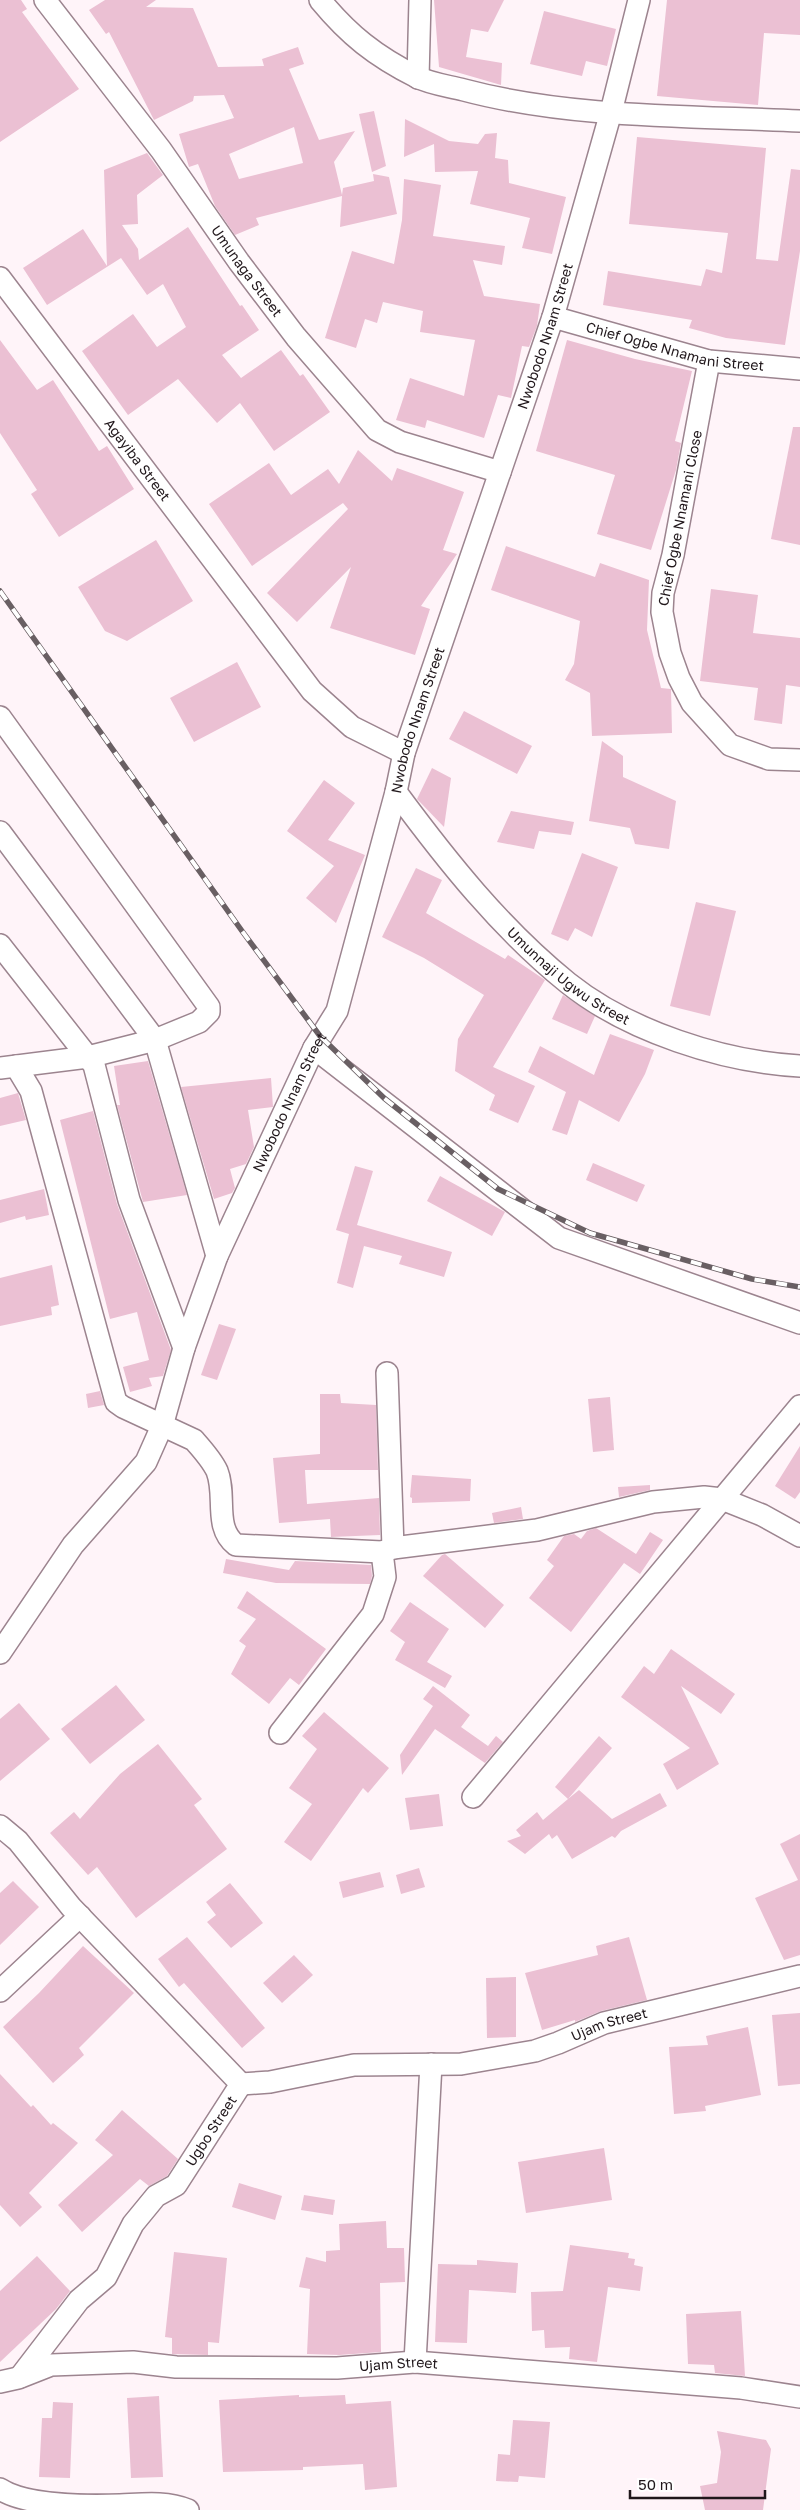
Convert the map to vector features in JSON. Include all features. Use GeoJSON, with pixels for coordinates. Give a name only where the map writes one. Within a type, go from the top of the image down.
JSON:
{"type":"FeatureCollection","features":[{"type":"Feature","properties":{"kind":"street","name":"Umunaga Street"},"geometry":{"type":"LineString","coordinates":[[45,0],[161,150],[239,262],[296,337],[377,430],[400,442],[500,472]]}},
{"type":"Feature","properties":{"kind":"street"},"geometry":{"type":"LineString","coordinates":[[320,0],[341,26],[360,44],[418,78],[499,99],[611,112],[800,121]]}},
{"type":"Feature","properties":{"kind":"street"},"geometry":{"type":"LineString","coordinates":[[418,78],[420,0]]}},
{"type":"Feature","properties":{"kind":"street","name":"Nwobodo Nnam Street"},"geometry":{"type":"LineString","coordinates":[[0,1653],[73,1545],[146,1462],[162,1426],[184,1348],[217,1256],[314,1048],[337,1011],[396,792],[404,752],[552,317],[611,112],[639,0]]}},
{"type":"Feature","properties":{"kind":"street","name":"Agayiba Street"},"geometry":{"type":"LineString","coordinates":[[0,278],[312,691],[352,727],[404,752]]}},
{"type":"Feature","properties":{"kind":"street","name":"Chief Ogbe Nnamani Street"},"geometry":{"type":"LineString","coordinates":[[552,317],[709,361],[800,369]]}},
{"type":"Feature","properties":{"kind":"street","name":"Chief Ogbe Nnamani Close"},"geometry":{"type":"LineString","coordinates":[[709,361],[673,555],[663,593],[662,612],[670,652],[678,678],[692,703],[730,745],[768,758],[800,760]]}},
{"type":"Feature","properties":{"kind":"street"},"geometry":{"type":"LineString","coordinates":[[0,717],[208,1007],[209,1012],[199,1022],[155,1040],[88,1057],[5,1066]]}},
{"type":"Feature","properties":{"kind":"street","name":"Umunnaji Ugwu Street"},"geometry":{"type":"LineString","coordinates":[[396,792],[451,865],[504,925],[568,983],[602,1006],[662,1036],[702,1049],[800,1066]]}},
{"type":"Feature","properties":{"kind":"street"},"geometry":{"type":"LineString","coordinates":[[0,832],[155,1040],[217,1256]]}},
{"type":"Feature","properties":{"kind":"street"},"geometry":{"type":"LineString","coordinates":[[0,945],[88,1057],[96,1072],[129,1200],[184,1348]]}},
{"type":"Feature","properties":{"kind":"street"},"geometry":{"type":"LineString","coordinates":[[314,1048],[558,1238],[800,1323]]}},
{"type":"Feature","properties":{"kind":"street"},"geometry":{"type":"LineString","coordinates":[[5,1066],[31,1091],[116,1402],[194,1440],[217,1471],[221,1486],[222,1525],[225,1533],[236,1545],[388,1550],[538,1530],[653,1502],[704,1497],[722,1499],[762,1515],[800,1536]]}},
{"type":"Feature","properties":{"kind":"street"},"geometry":{"type":"LineString","coordinates":[[280,1732],[373,1614],[385,1578],[388,1550],[387,1373]]}},
{"type":"Feature","properties":{"kind":"street"},"geometry":{"type":"LineString","coordinates":[[473,1797],[800,1406]]}},
{"type":"Feature","properties":{"kind":"street","name":"Ugbo Street"},"geometry":{"type":"LineString","coordinates":[[0,1826],[18,1841],[80,1916],[241,2084],[176,2185],[156,2196],[134,2224],[106,2277],[79,2300],[9,2380]]}},
{"type":"Feature","properties":{"kind":"street"},"geometry":{"type":"LineString","coordinates":[[0,1991],[80,1916]]}},
{"type":"Feature","properties":{"kind":"street","name":"Ujam Street"},"geometry":{"type":"LineString","coordinates":[[241,2084],[270,2082],[354,2065],[461,2064],[535,2050],[558,2043],[604,2023],[800,1976]]}},
{"type":"Feature","properties":{"kind":"street"},"geometry":{"type":"LineString","coordinates":[[415,2362],[430,2064]]}},
{"type":"Feature","properties":{"kind":"street","name":"Ujam Street"},"geometry":{"type":"LineString","coordinates":[[9,2380],[51,2366],[133,2362],[176,2367],[337,2368],[415,2362],[741,2388],[800,2396]]}},
{"type":"Feature","properties":{"kind":"street"},"geometry":{"type":"LineString","coordinates":[[0,2489],[12,2496],[32,2501],[111,2505],[156,2503],[176,2505],[188,2510]]}},
{"type":"Feature","properties":{"kind":"building"},"geometry":{"type":"Polygon","coordinates":[[[0,0],[21,0],[27,9],[22,12],[79,89],[0,142],[0,0]]]}},
{"type":"Feature","properties":{"kind":"building"},"geometry":{"type":"Polygon","coordinates":[[[105,0],[156,0],[146,7],[193,8],[218,67],[264,66],[262,59],[298,47],[304,64],[289,69],[319,140],[355,131],[334,162],[342,195],[343,188],[374,181],[373,174],[389,177],[397,214],[340,227],[342,196],[256,218],[259,225],[235,235],[215,206],[198,164],[189,167],[179,134],[234,118],[224,95],[194,96],[193,101],[154,120],[109,32],[106,34],[89,10],[105,0]],[[294,127],[229,154],[239,179],[303,163],[294,127]]]}},
{"type":"Feature","properties":{"kind":"building"},"geometry":{"type":"Polygon","coordinates":[[[434,0],[504,0],[488,32],[471,29],[466,57],[502,63],[501,85],[439,67],[434,0]]]}},
{"type":"Feature","properties":{"kind":"building"},"geometry":{"type":"Polygon","coordinates":[[[667,0],[800,0],[800,35],[764,33],[758,105],[657,96],[667,0]]]}},
{"type":"Feature","properties":{"kind":"building"},"geometry":{"type":"Polygon","coordinates":[[[544,11],[616,29],[607,66],[586,61],[582,76],[530,64],[544,11]]]}},
{"type":"Feature","properties":{"kind":"building"},"geometry":{"type":"Polygon","coordinates":[[[374,111],[386,166],[372,172],[359,114],[374,111]]]}},
{"type":"Feature","properties":{"kind":"building"},"geometry":{"type":"Polygon","coordinates":[[[405,119],[449,141],[478,144],[485,134],[497,133],[495,158],[508,160],[509,183],[566,197],[552,254],[522,248],[530,218],[470,204],[478,171],[435,172],[434,144],[404,157],[405,119]]]}},
{"type":"Feature","properties":{"kind":"building"},"geometry":{"type":"Polygon","coordinates":[[[637,137],[766,148],[756,259],[778,261],[791,169],[800,170],[800,251],[785,345],[726,338],[689,328],[692,320],[603,305],[608,271],[701,286],[706,269],[722,273],[728,233],[629,224],[637,137]]]}},
{"type":"Feature","properties":{"kind":"building"},"geometry":{"type":"Polygon","coordinates":[[[147,153],[163,175],[137,195],[138,224],[122,225],[138,249],[139,260],[188,227],[240,306],[242,305],[259,330],[222,355],[241,378],[281,350],[300,376],[303,374],[330,412],[274,451],[240,403],[217,423],[178,379],[128,415],[82,351],[133,314],[157,347],[186,327],[163,284],[147,295],[121,258],[47,305],[23,268],[83,229],[107,266],[104,170],[147,153]]]}},
{"type":"Feature","properties":{"kind":"building"},"geometry":{"type":"Polygon","coordinates":[[[404,179],[441,185],[433,236],[505,246],[502,265],[473,260],[484,296],[540,304],[537,326],[529,347],[522,346],[511,398],[498,395],[484,438],[427,420],[425,428],[396,420],[410,378],[464,396],[475,340],[420,332],[423,311],[383,302],[377,323],[365,319],[356,348],[325,338],[352,251],[394,264],[402,220],[404,179]]]}},
{"type":"Feature","properties":{"kind":"building"},"geometry":{"type":"Polygon","coordinates":[[[0,340],[37,390],[53,380],[99,451],[107,446],[134,489],[59,537],[31,494],[37,490],[0,433],[0,340]]]}},
{"type":"Feature","properties":{"kind":"building"},"geometry":{"type":"Polygon","coordinates":[[[567,340],[635,359],[692,371],[675,441],[681,443],[676,470],[651,550],[597,534],[615,475],[536,451],[567,340]]]}},
{"type":"Feature","properties":{"kind":"building"},"geometry":{"type":"Polygon","coordinates":[[[793,427],[800,427],[800,545],[771,539],[793,427]]]}},
{"type":"Feature","properties":{"kind":"building"},"geometry":{"type":"Polygon","coordinates":[[[358,450],[392,481],[397,468],[464,492],[443,550],[457,554],[421,606],[430,609],[415,655],[330,628],[351,567],[297,622],[267,593],[348,509],[343,503],[252,566],[209,504],[269,463],[291,495],[328,469],[339,484],[358,450]]]}},
{"type":"Feature","properties":{"kind":"building"},"geometry":{"type":"Polygon","coordinates":[[[156,540],[193,601],[127,641],[105,631],[78,587],[156,540]]]}},
{"type":"Feature","properties":{"kind":"building"},"geometry":{"type":"Polygon","coordinates":[[[506,546],[595,577],[600,563],[649,580],[647,630],[661,688],[671,689],[672,733],[592,736],[590,693],[565,680],[574,664],[580,621],[491,590],[506,546]]]}},
{"type":"Feature","properties":{"kind":"building"},"geometry":{"type":"Polygon","coordinates":[[[711,589],[758,595],[753,633],[800,638],[800,687],[786,685],[782,724],[754,720],[758,688],[700,681],[711,589]]]}},
{"type":"Feature","properties":{"kind":"building"},"geometry":{"type":"Polygon","coordinates":[[[237,662],[261,707],[194,742],[170,698],[237,662]]]}},
{"type":"Feature","properties":{"kind":"building"},"geometry":{"type":"Polygon","coordinates":[[[464,711],[532,746],[517,774],[449,739],[464,711]]]}},
{"type":"Feature","properties":{"kind":"building"},"geometry":{"type":"Polygon","coordinates":[[[602,741],[623,756],[623,777],[676,801],[669,849],[635,844],[630,828],[589,821],[602,741]]]}},
{"type":"Feature","properties":{"kind":"building"},"geometry":{"type":"Polygon","coordinates":[[[432,768],[451,778],[444,827],[417,799],[432,768]]]}},
{"type":"Feature","properties":{"kind":"building"},"geometry":{"type":"Polygon","coordinates":[[[324,780],[355,803],[328,840],[365,855],[336,923],[306,898],[334,866],[287,831],[324,780]]]}},
{"type":"Feature","properties":{"kind":"building"},"geometry":{"type":"Polygon","coordinates":[[[511,811],[574,822],[571,835],[539,831],[534,849],[497,842],[511,811]]]}},
{"type":"Feature","properties":{"kind":"building"},"geometry":{"type":"Polygon","coordinates":[[[582,853],[618,867],[592,937],[575,928],[568,941],[551,934],[582,853]]]}},
{"type":"Feature","properties":{"kind":"building"},"geometry":{"type":"Polygon","coordinates":[[[416,868],[442,880],[426,913],[505,959],[508,955],[545,980],[493,1067],[535,1086],[518,1123],[489,1110],[495,1095],[455,1071],[458,1039],[484,995],[424,958],[382,937],[416,868]]]}},
{"type":"Feature","properties":{"kind":"building"},"geometry":{"type":"Polygon","coordinates":[[[696,902],[736,911],[710,1016],[670,1006],[696,902]]]}},
{"type":"Feature","properties":{"kind":"building"},"geometry":{"type":"Polygon","coordinates":[[[563,995],[595,1016],[587,1034],[552,1019],[563,995]]]}},
{"type":"Feature","properties":{"kind":"building"},"geometry":{"type":"Polygon","coordinates":[[[610,1034],[654,1050],[645,1074],[619,1122],[579,1100],[567,1135],[552,1130],[566,1092],[528,1072],[540,1046],[594,1075],[610,1034]]]}},
{"type":"Feature","properties":{"kind":"building"},"geometry":{"type":"Polygon","coordinates":[[[148,1061],[187,1195],[143,1202],[117,1105],[120,1105],[114,1066],[148,1061]]]}},
{"type":"Feature","properties":{"kind":"building"},"geometry":{"type":"Polygon","coordinates":[[[271,1078],[273,1107],[248,1110],[254,1147],[246,1164],[230,1169],[235,1188],[232,1193],[214,1199],[181,1087],[271,1078]]]}},
{"type":"Feature","properties":{"kind":"building"},"geometry":{"type":"Polygon","coordinates":[[[18,1093],[26,1120],[0,1126],[0,1098],[18,1093]]]}},
{"type":"Feature","properties":{"kind":"building"},"geometry":{"type":"Polygon","coordinates":[[[93,1111],[117,1204],[171,1350],[163,1376],[149,1378],[152,1386],[130,1392],[123,1367],[149,1360],[137,1312],[110,1319],[60,1120],[93,1111]]]}},
{"type":"Feature","properties":{"kind":"building"},"geometry":{"type":"Polygon","coordinates":[[[593,1163],[645,1185],[637,1202],[586,1180],[593,1163]]]}},
{"type":"Feature","properties":{"kind":"building"},"geometry":{"type":"Polygon","coordinates":[[[355,1166],[373,1171],[357,1225],[452,1252],[444,1277],[399,1264],[402,1256],[364,1246],[353,1288],[337,1283],[349,1234],[336,1230],[355,1166]]]}},
{"type":"Feature","properties":{"kind":"building"},"geometry":{"type":"Polygon","coordinates":[[[440,1176],[505,1212],[492,1236],[427,1201],[440,1176]]]}},
{"type":"Feature","properties":{"kind":"building"},"geometry":{"type":"Polygon","coordinates":[[[44,1189],[49,1215],[26,1220],[25,1216],[0,1223],[0,1200],[44,1189]]]}},
{"type":"Feature","properties":{"kind":"building"},"geometry":{"type":"Polygon","coordinates":[[[52,1265],[59,1305],[51,1307],[52,1315],[0,1326],[0,1278],[52,1265]]]}},
{"type":"Feature","properties":{"kind":"building"},"geometry":{"type":"Polygon","coordinates":[[[219,1324],[236,1329],[217,1380],[201,1375],[219,1324]]]}},
{"type":"Feature","properties":{"kind":"building"},"geometry":{"type":"Polygon","coordinates":[[[100,1391],[104,1405],[88,1408],[86,1394],[100,1391]]]}},
{"type":"Feature","properties":{"kind":"building"},"geometry":{"type":"Polygon","coordinates":[[[320,1394],[340,1394],[341,1403],[376,1405],[378,1470],[305,1470],[307,1504],[379,1498],[380,1535],[331,1537],[330,1519],[279,1523],[273,1458],[320,1454],[320,1394]]]}},
{"type":"Feature","properties":{"kind":"building"},"geometry":{"type":"Polygon","coordinates":[[[610,1397],[614,1450],[593,1452],[588,1399],[610,1397]]]}},
{"type":"Feature","properties":{"kind":"building"},"geometry":{"type":"Polygon","coordinates":[[[800,1446],[800,1492],[795,1499],[775,1486],[800,1446]]]}},
{"type":"Feature","properties":{"kind":"building"},"geometry":{"type":"Polygon","coordinates":[[[412,1475],[471,1479],[470,1501],[412,1503],[412,1498],[410,1497],[412,1475]]]}},
{"type":"Feature","properties":{"kind":"building"},"geometry":{"type":"Polygon","coordinates":[[[650,1485],[650,1490],[619,1497],[618,1487],[650,1485]]]}},
{"type":"Feature","properties":{"kind":"building"},"geometry":{"type":"Polygon","coordinates":[[[521,1507],[523,1519],[494,1523],[492,1513],[521,1507]]]}},
{"type":"Feature","properties":{"kind":"building"},"geometry":{"type":"Polygon","coordinates":[[[596,1528],[636,1554],[650,1532],[663,1540],[640,1574],[624,1563],[571,1632],[529,1598],[554,1566],[547,1560],[564,1536],[574,1534],[581,1539],[587,1531],[596,1528]]]}},
{"type":"Feature","properties":{"kind":"building"},"geometry":{"type":"Polygon","coordinates":[[[445,1554],[504,1605],[485,1628],[423,1576],[445,1554]]]}},
{"type":"Feature","properties":{"kind":"building"},"geometry":{"type":"Polygon","coordinates":[[[226,1559],[289,1570],[295,1561],[371,1565],[372,1576],[370,1584],[276,1583],[223,1573],[226,1559]]]}},
{"type":"Feature","properties":{"kind":"building"},"geometry":{"type":"Polygon","coordinates":[[[247,1591],[326,1649],[299,1685],[290,1678],[269,1704],[231,1674],[246,1646],[239,1641],[256,1619],[237,1608],[247,1591]]]}},
{"type":"Feature","properties":{"kind":"building"},"geometry":{"type":"Polygon","coordinates":[[[410,1602],[449,1629],[427,1662],[452,1676],[445,1688],[395,1660],[405,1642],[390,1631],[410,1602]]]}},
{"type":"Feature","properties":{"kind":"building"},"geometry":{"type":"Polygon","coordinates":[[[671,1649],[735,1694],[721,1714],[681,1686],[719,1764],[677,1790],[663,1764],[690,1748],[621,1697],[644,1666],[654,1674],[671,1649]]]}},
{"type":"Feature","properties":{"kind":"building"},"geometry":{"type":"Polygon","coordinates":[[[116,1685],[145,1720],[90,1764],[61,1729],[116,1685]]]}},
{"type":"Feature","properties":{"kind":"building"},"geometry":{"type":"Polygon","coordinates":[[[433,1686],[470,1715],[461,1727],[488,1746],[496,1736],[503,1742],[485,1763],[435,1729],[402,1775],[400,1755],[433,1706],[423,1699],[433,1686]]]}},
{"type":"Feature","properties":{"kind":"building"},"geometry":{"type":"Polygon","coordinates":[[[19,1703],[50,1739],[0,1781],[0,1719],[19,1703]]]}},
{"type":"Feature","properties":{"kind":"building"},"geometry":{"type":"Polygon","coordinates":[[[324,1712],[389,1768],[368,1793],[363,1788],[311,1861],[284,1842],[312,1804],[289,1788],[317,1749],[302,1736],[324,1712]]]}},
{"type":"Feature","properties":{"kind":"building"},"geometry":{"type":"Polygon","coordinates":[[[599,1736],[612,1748],[568,1799],[555,1787],[599,1736]]]}},
{"type":"Feature","properties":{"kind":"building"},"geometry":{"type":"Polygon","coordinates":[[[158,1744],[202,1799],[194,1805],[227,1849],[136,1918],[97,1867],[88,1875],[50,1833],[74,1812],[80,1819],[120,1774],[158,1744]]]}},
{"type":"Feature","properties":{"kind":"building"},"geometry":{"type":"Polygon","coordinates":[[[579,1790],[612,1819],[660,1793],[667,1806],[621,1831],[615,1838],[612,1836],[572,1859],[557,1835],[552,1839],[549,1834],[525,1854],[507,1841],[521,1836],[516,1830],[537,1812],[543,1820],[579,1790]]]}},
{"type":"Feature","properties":{"kind":"building"},"geometry":{"type":"Polygon","coordinates":[[[439,1794],[443,1826],[410,1830],[405,1798],[439,1794]]]}},
{"type":"Feature","properties":{"kind":"building"},"geometry":{"type":"Polygon","coordinates":[[[800,1834],[800,1955],[784,1960],[755,1898],[798,1880],[780,1844],[800,1834]]]}},
{"type":"Feature","properties":{"kind":"building"},"geometry":{"type":"Polygon","coordinates":[[[419,1868],[425,1887],[401,1894],[396,1875],[419,1868]]]}},
{"type":"Feature","properties":{"kind":"building"},"geometry":{"type":"Polygon","coordinates":[[[380,1872],[384,1887],[343,1898],[339,1882],[380,1872]]]}},
{"type":"Feature","properties":{"kind":"building"},"geometry":{"type":"Polygon","coordinates":[[[13,1881],[39,1907],[0,1945],[0,1893],[13,1881]]]}},
{"type":"Feature","properties":{"kind":"building"},"geometry":{"type":"Polygon","coordinates":[[[230,1883],[263,1923],[231,1948],[207,1922],[216,1915],[206,1902],[230,1883]]]}},
{"type":"Feature","properties":{"kind":"building"},"geometry":{"type":"Polygon","coordinates":[[[187,1937],[265,2028],[242,2048],[184,1983],[179,1987],[158,1959],[187,1937]]]}},
{"type":"Feature","properties":{"kind":"building"},"geometry":{"type":"Polygon","coordinates":[[[629,1937],[647,2000],[601,2011],[575,2022],[575,2020],[542,2030],[525,1973],[598,1955],[596,1946],[629,1937]]]}},
{"type":"Feature","properties":{"kind":"building"},"geometry":{"type":"Polygon","coordinates":[[[83,1946],[134,1993],[79,2048],[84,2055],[53,2083],[3,2027],[39,1993],[83,1946]]]}},
{"type":"Feature","properties":{"kind":"building"},"geometry":{"type":"Polygon","coordinates":[[[294,1955],[313,1975],[282,2003],[263,1983],[294,1955]]]}},
{"type":"Feature","properties":{"kind":"building"},"geometry":{"type":"Polygon","coordinates":[[[516,1977],[516,2037],[487,2038],[486,1978],[516,1977]]]}},
{"type":"Feature","properties":{"kind":"building"},"geometry":{"type":"Polygon","coordinates":[[[800,2013],[800,2084],[778,2086],[772,2015],[800,2013]]]}},
{"type":"Feature","properties":{"kind":"building"},"geometry":{"type":"Polygon","coordinates":[[[748,2027],[761,2095],[705,2106],[706,2111],[674,2114],[669,2047],[708,2045],[706,2036],[748,2027]]]}},
{"type":"Feature","properties":{"kind":"building"},"geometry":{"type":"Polygon","coordinates":[[[0,2074],[51,2125],[53,2123],[78,2143],[29,2193],[42,2207],[20,2227],[0,2205],[0,2074]]]}},
{"type":"Feature","properties":{"kind":"building"},"geometry":{"type":"Polygon","coordinates":[[[122,2110],[178,2159],[167,2176],[149,2186],[140,2179],[82,2232],[58,2205],[113,2155],[95,2140],[122,2110]]]}},
{"type":"Feature","properties":{"kind":"building"},"geometry":{"type":"Polygon","coordinates":[[[604,2148],[612,2200],[526,2213],[518,2162],[604,2148]]]}},
{"type":"Feature","properties":{"kind":"building"},"geometry":{"type":"Polygon","coordinates":[[[239,2183],[282,2196],[275,2220],[232,2207],[239,2183]]]}},
{"type":"Feature","properties":{"kind":"building"},"geometry":{"type":"Polygon","coordinates":[[[304,2195],[335,2200],[333,2215],[301,2210],[304,2195]]]}},
{"type":"Feature","properties":{"kind":"building"},"geometry":{"type":"Polygon","coordinates":[[[386,2221],[387,2248],[404,2248],[405,2282],[380,2283],[381,2352],[339,2355],[307,2354],[310,2289],[299,2287],[306,2257],[326,2262],[326,2251],[340,2250],[339,2224],[386,2221]]]}},
{"type":"Feature","properties":{"kind":"building"},"geometry":{"type":"Polygon","coordinates":[[[570,2245],[629,2253],[628,2258],[635,2259],[634,2265],[643,2267],[640,2291],[608,2287],[597,2362],[569,2359],[570,2347],[545,2348],[544,2330],[532,2331],[531,2292],[563,2291],[570,2245]]]}},
{"type":"Feature","properties":{"kind":"building"},"geometry":{"type":"Polygon","coordinates":[[[174,2252],[227,2258],[219,2343],[208,2342],[208,2355],[172,2354],[172,2338],[165,2337],[174,2252]]]}},
{"type":"Feature","properties":{"kind":"building"},"geometry":{"type":"Polygon","coordinates":[[[37,2256],[70,2291],[56,2309],[0,2362],[0,2291],[37,2256]]]}},
{"type":"Feature","properties":{"kind":"building"},"geometry":{"type":"Polygon","coordinates":[[[477,2260],[518,2263],[516,2293],[469,2290],[467,2343],[435,2342],[438,2264],[477,2265],[477,2260]]]}},
{"type":"Feature","properties":{"kind":"building"},"geometry":{"type":"Polygon","coordinates":[[[741,2311],[745,2376],[715,2373],[714,2365],[688,2364],[686,2314],[741,2311]]]}},
{"type":"Feature","properties":{"kind":"building"},"geometry":{"type":"Polygon","coordinates":[[[299,2395],[299,2397],[345,2395],[346,2404],[391,2401],[397,2487],[365,2490],[363,2464],[303,2467],[303,2470],[223,2472],[219,2400],[299,2395]]]}},
{"type":"Feature","properties":{"kind":"building"},"geometry":{"type":"Polygon","coordinates":[[[159,2396],[163,2477],[131,2478],[127,2398],[159,2396]]]}},
{"type":"Feature","properties":{"kind":"building"},"geometry":{"type":"Polygon","coordinates":[[[53,2402],[73,2403],[70,2478],[39,2477],[42,2418],[52,2418],[53,2402]]]}},
{"type":"Feature","properties":{"kind":"building"},"geometry":{"type":"Polygon","coordinates":[[[513,2420],[550,2422],[545,2478],[519,2476],[518,2482],[496,2481],[498,2454],[510,2455],[513,2420]]]}},
{"type":"Feature","properties":{"kind":"building"},"geometry":{"type":"Polygon","coordinates":[[[717,2431],[766,2440],[771,2449],[763,2510],[705,2510],[700,2486],[717,2483],[721,2452],[717,2431]]]}},
{"type":"Feature","properties":{"kind":"railway"},"geometry":{"type":"LineString","coordinates":[[0,591],[242,931],[320,1036],[384,1098],[498,1189],[590,1233],[752,1279],[800,1287]]}}]}
